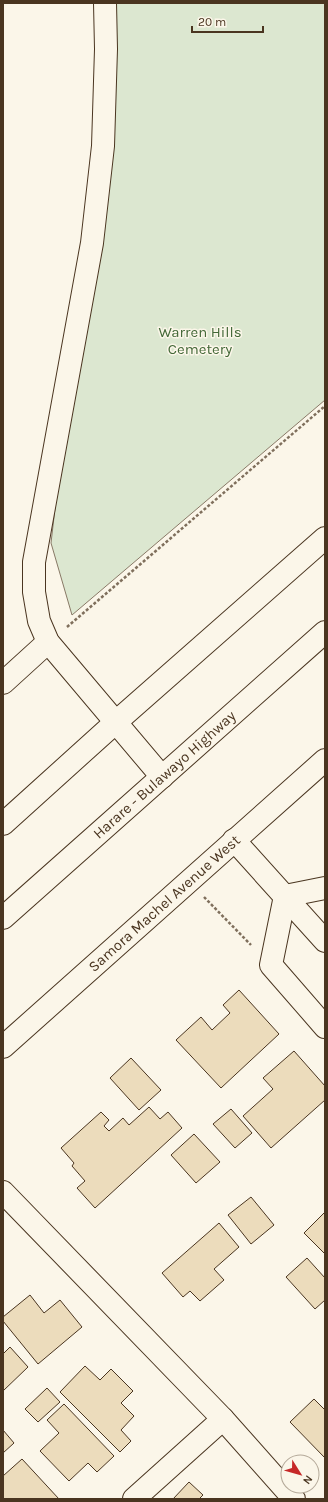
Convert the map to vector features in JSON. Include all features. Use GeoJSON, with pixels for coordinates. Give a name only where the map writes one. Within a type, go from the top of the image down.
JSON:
{"type":"FeatureCollection","features":[{"type":"Feature","properties":{"kind":"main road"},"geometry":{"type":"LineString","coordinates":[[105,3],[106,49],[103,146],[92,243],[34,562],[34,592],[39,620],[48,642],[162,777]]}},
{"type":"Feature","properties":{"kind":"main road"},"geometry":{"type":"LineString","coordinates":[[3,824],[116,722],[325,538]]}},
{"type":"Feature","properties":{"kind":"main road","name":"Harare - Bulawayo Highway"},"geometry":{"type":"LineString","coordinates":[[3,918],[325,632]]}},
{"type":"Feature","properties":{"kind":"main road"},"geometry":{"type":"LineString","coordinates":[[3,684],[48,642]]}},
{"type":"Feature","properties":{"kind":"main road","name":"Samora Machel Avenue West"},"geometry":{"type":"LineString","coordinates":[[3,1047],[325,760]]}},
{"type":"Feature","properties":{"kind":"main road"},"geometry":{"type":"LineString","coordinates":[[234,840],[325,941]]}},
{"type":"Feature","properties":{"kind":"main road"},"geometry":{"type":"LineString","coordinates":[[285,896],[325,888]]}},
{"type":"Feature","properties":{"kind":"main road"},"geometry":{"type":"LineString","coordinates":[[285,896],[271,965],[325,1027]]}},
{"type":"Feature","properties":{"kind":"main road"},"geometry":{"type":"LineString","coordinates":[[6,1200],[223,1419],[294,1499]]}},
{"type":"Feature","properties":{"kind":"main road"},"geometry":{"type":"LineString","coordinates":[[134,1499],[223,1419]]}},
{"type":"Feature","properties":{"kind":"path"},"geometry":{"type":"LineString","coordinates":[[48,642],[325,406]]}},
{"type":"Feature","properties":{"kind":"path"},"geometry":{"type":"LineString","coordinates":[[189,881],[271,965]]}},
{"type":"Feature","properties":{"kind":"green space","name":"Warren Hills Cemetery"},"geometry":{"type":"Polygon","coordinates":[[[113,3],[325,3],[325,400],[72,615],[51,543],[113,3]]]}},
{"type":"Feature","properties":{"kind":"building"},"geometry":{"type":"Polygon","coordinates":[[[239,990],[279,1034],[221,1088],[176,1040],[201,1017],[212,1030],[230,1013],[223,1005],[239,990]]]}},
{"type":"Feature","properties":{"kind":"building"},"geometry":{"type":"Polygon","coordinates":[[[294,1051],[325,1086],[325,1100],[271,1148],[243,1116],[273,1089],[263,1078],[294,1051]]]}},
{"type":"Feature","properties":{"kind":"building"},"geometry":{"type":"Polygon","coordinates":[[[131,1058],[161,1090],[139,1110],[110,1078],[131,1058]]]}},
{"type":"Feature","properties":{"kind":"building"},"geometry":{"type":"Polygon","coordinates":[[[149,1107],[160,1119],[168,1112],[182,1128],[95,1208],[77,1188],[85,1181],[72,1166],[74,1163],[61,1148],[101,1112],[109,1120],[104,1126],[109,1131],[123,1118],[129,1125],[149,1107]]]}},
{"type":"Feature","properties":{"kind":"building"},"geometry":{"type":"Polygon","coordinates":[[[231,1109],[252,1133],[235,1148],[213,1124],[231,1109]]]}},
{"type":"Feature","properties":{"kind":"building"},"geometry":{"type":"Polygon","coordinates":[[[194,1134],[220,1162],[196,1183],[171,1155],[194,1134]]]}},
{"type":"Feature","properties":{"kind":"building"},"geometry":{"type":"Polygon","coordinates":[[[251,1197],[274,1225],[251,1244],[228,1215],[251,1197]]]}},
{"type":"Feature","properties":{"kind":"building"},"geometry":{"type":"Polygon","coordinates":[[[325,1212],[325,1254],[304,1233],[325,1212]]]}},
{"type":"Feature","properties":{"kind":"building"},"geometry":{"type":"Polygon","coordinates":[[[219,1223],[239,1247],[214,1269],[224,1280],[200,1301],[190,1291],[183,1297],[162,1273],[219,1223]]]}},
{"type":"Feature","properties":{"kind":"building"},"geometry":{"type":"Polygon","coordinates":[[[307,1258],[325,1278],[325,1300],[315,1309],[286,1277],[307,1258]]]}},
{"type":"Feature","properties":{"kind":"building"},"geometry":{"type":"Polygon","coordinates":[[[30,1295],[44,1313],[60,1300],[82,1327],[38,1364],[3,1321],[3,1317],[30,1295]]]}},
{"type":"Feature","properties":{"kind":"building"},"geometry":{"type":"Polygon","coordinates":[[[10,1347],[28,1367],[3,1391],[3,1354],[10,1347]]]}},
{"type":"Feature","properties":{"kind":"building"},"geometry":{"type":"Polygon","coordinates":[[[85,1366],[100,1380],[111,1369],[133,1391],[121,1403],[134,1416],[121,1430],[131,1441],[120,1452],[60,1392],[85,1366]]]}},
{"type":"Feature","properties":{"kind":"building"},"geometry":{"type":"Polygon","coordinates":[[[47,1388],[60,1402],[38,1422],[25,1409],[47,1388]]]}},
{"type":"Feature","properties":{"kind":"building"},"geometry":{"type":"Polygon","coordinates":[[[314,1399],[325,1410],[325,1458],[290,1422],[314,1399]]]}},
{"type":"Feature","properties":{"kind":"building"},"geometry":{"type":"Polygon","coordinates":[[[64,1404],[114,1456],[97,1472],[88,1463],[69,1481],[40,1451],[59,1433],[47,1420],[64,1404]]]}},
{"type":"Feature","properties":{"kind":"building"},"geometry":{"type":"Polygon","coordinates":[[[3,1430],[14,1443],[3,1453],[3,1430]]]}},
{"type":"Feature","properties":{"kind":"building"},"geometry":{"type":"Polygon","coordinates":[[[22,1459],[59,1499],[3,1499],[3,1476],[22,1459]]]}},
{"type":"Feature","properties":{"kind":"building"},"geometry":{"type":"Polygon","coordinates":[[[189,1482],[203,1495],[199,1499],[173,1499],[189,1482]]]}}]}
